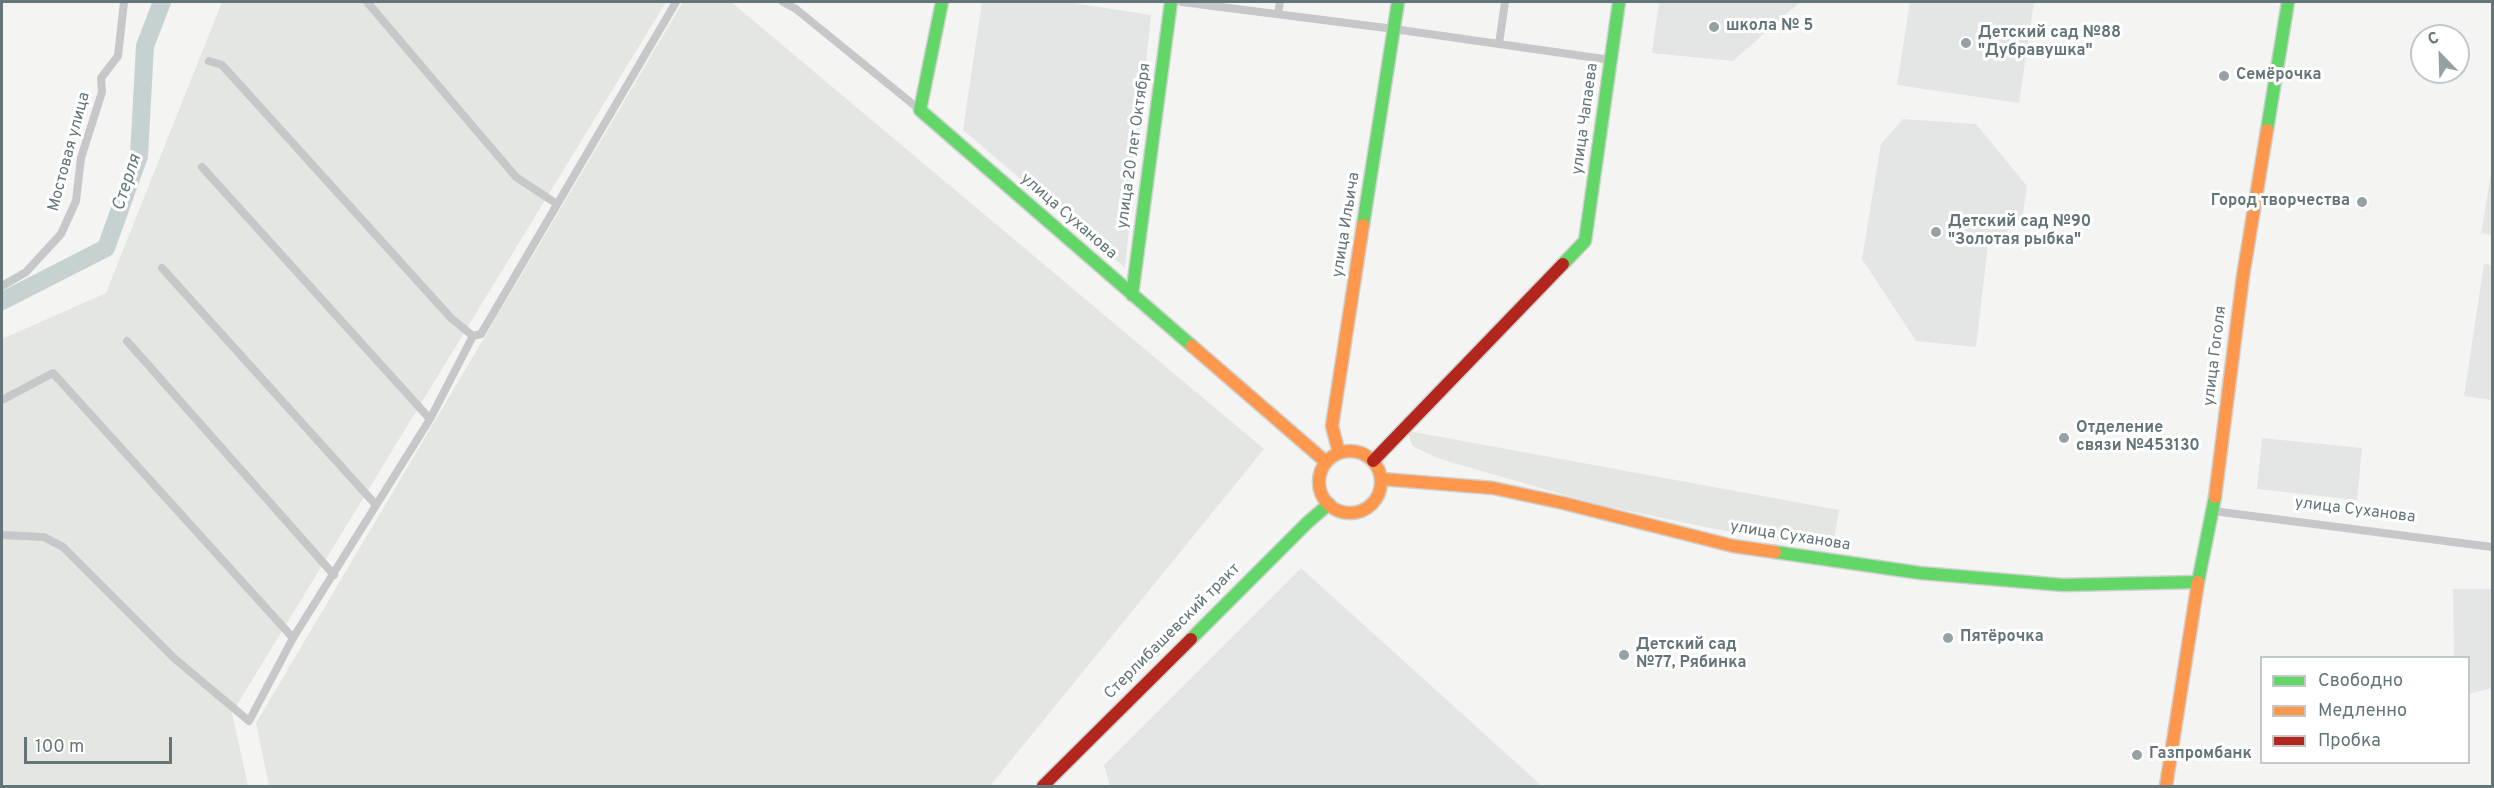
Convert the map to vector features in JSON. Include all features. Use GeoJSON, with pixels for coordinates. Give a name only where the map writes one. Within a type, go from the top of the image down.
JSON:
{"type":"FeatureCollection","features":[{"type":"Feature","properties":{"kind":"main road"},"geometry":{"type":"LineString","coordinates":[[920,110],[942,2]]}},
{"type":"Feature","properties":{"kind":"main road","name":"улица 20 лет Октября"},"geometry":{"type":"LineString","coordinates":[[1132,295],[1171,2]]}},
{"type":"Feature","properties":{"kind":"main road","name":"улица Ильича"},"geometry":{"type":"LineString","coordinates":[[1339,453],[1332,426],[1398,2]]}},
{"type":"Feature","properties":{"kind":"main road","name":"улица Чапаева"},"geometry":{"type":"LineString","coordinates":[[1373,460],[1585,241],[1619,2]]}},
{"type":"Feature","properties":{"kind":"main road","name":"улица Гоголя"},"geometry":{"type":"LineString","coordinates":[[2166,786],[2198,582],[2213,511],[2243,276],[2288,2]]}},
{"type":"Feature","properties":{"kind":"main road","name":"улица Суханова"},"geometry":{"type":"LineString","coordinates":[[920,110],[1326,462]]}},
{"type":"Feature","properties":{"kind":"main road"},"geometry":{"type":"LineString","coordinates":[[1356,451],[1373,460],[1382,479],[1377,499],[1370,506],[1360,511],[1340,511],[1329,504],[1320,489],[1319,479],[1326,462],[1339,453],[1356,451]]}},
{"type":"Feature","properties":{"kind":"main road","name":"улица Суханова"},"geometry":{"type":"LineString","coordinates":[[1382,479],[1493,488],[1563,503],[1732,546],[1920,573],[2063,585],[2198,582]]}},
{"type":"Feature","properties":{"kind":"main road","name":"Стерлибашевский тракт"},"geometry":{"type":"LineString","coordinates":[[1043,786],[1329,504]]}},
{"type":"Feature","properties":{"kind":"street","name":"Мостовая улица"},"geometry":{"type":"LineString","coordinates":[[2,286],[26,272],[61,234],[76,201],[81,158],[102,92],[101,78],[118,56],[124,2]]}},
{"type":"Feature","properties":{"kind":"street"},"geometry":{"type":"LineString","coordinates":[[367,2],[516,177],[557,204]]}},
{"type":"Feature","properties":{"kind":"street"},"geometry":{"type":"LineString","coordinates":[[2,535],[44,537],[63,547],[175,659],[249,721],[293,638],[430,419],[473,336],[481,334],[676,2]]}},
{"type":"Feature","properties":{"kind":"street","name":"улица Суханова"},"geometry":{"type":"LineString","coordinates":[[783,2],[796,9],[920,110]]}},
{"type":"Feature","properties":{"kind":"street"},"geometry":{"type":"LineString","coordinates":[[1182,2],[1611,60]]}},
{"type":"Feature","properties":{"kind":"street"},"geometry":{"type":"LineString","coordinates":[[1278,14],[1280,2]]}},
{"type":"Feature","properties":{"kind":"street"},"geometry":{"type":"LineString","coordinates":[[1499,44],[1505,2]]}},
{"type":"Feature","properties":{"kind":"street"},"geometry":{"type":"LineString","coordinates":[[208,61],[222,65],[451,318],[473,336]]}},
{"type":"Feature","properties":{"kind":"street"},"geometry":{"type":"LineString","coordinates":[[202,167],[430,419]]}},
{"type":"Feature","properties":{"kind":"street"},"geometry":{"type":"LineString","coordinates":[[162,268],[376,505]]}},
{"type":"Feature","properties":{"kind":"street"},"geometry":{"type":"LineString","coordinates":[[127,341],[334,575]]}},
{"type":"Feature","properties":{"kind":"street"},"geometry":{"type":"LineString","coordinates":[[2,400],[53,373],[293,638]]}},
{"type":"Feature","properties":{"kind":"street","name":"улица Суханова"},"geometry":{"type":"LineString","coordinates":[[2213,511],[2493,546]]}},
{"type":"Feature","properties":{"kind":"shaded area"},"geometry":{"type":"Polygon","coordinates":[[[222,2],[666,2],[232,713],[248,786],[2,786],[2,339],[106,293],[222,2]]]}},
{"type":"Feature","properties":{"kind":"shaded area"},"geometry":{"type":"Polygon","coordinates":[[[683,2],[731,2],[1264,449],[990,786],[269,786],[256,723],[683,2]]]}},
{"type":"Feature","properties":{"kind":"shaded area"},"geometry":{"type":"Polygon","coordinates":[[[982,2],[1066,2],[1151,15],[1125,268],[963,130],[982,2]]]}},
{"type":"Feature","properties":{"kind":"shaded area","name":"школа № 5"},"geometry":{"type":"Polygon","coordinates":[[[1659,2],[1800,2],[1733,61],[1652,53],[1659,2]]]}},
{"type":"Feature","properties":{"kind":"shaded area","name":"Детский сад №88 \"Дубравушка\""},"geometry":{"type":"Polygon","coordinates":[[[1910,2],[2034,2],[2019,103],[1897,85],[1910,2]]]}},
{"type":"Feature","properties":{"kind":"shaded area","name":"Детский сад №90 \"Золотая рыбка\""},"geometry":{"type":"Polygon","coordinates":[[[1903,119],[1976,124],[2027,186],[2022,221],[1988,244],[1976,347],[1916,341],[1862,259],[1881,144],[1903,119]]]}},
{"type":"Feature","properties":{"kind":"shaded area"},"geometry":{"type":"Polygon","coordinates":[[[2492,168],[2492,235],[2481,233],[2492,168]]]}},
{"type":"Feature","properties":{"kind":"shaded area"},"geometry":{"type":"Polygon","coordinates":[[[2484,264],[2492,265],[2492,400],[2464,396],[2484,264]]]}},
{"type":"Feature","properties":{"kind":"shaded area"},"geometry":{"type":"Polygon","coordinates":[[[1408,431],[1839,510],[1833,546],[1828,549],[1715,529],[1596,504],[1440,459],[1412,446],[1408,431]]]}},
{"type":"Feature","properties":{"kind":"shaded area"},"geometry":{"type":"Polygon","coordinates":[[[2262,438],[2362,448],[2357,500],[2257,489],[2262,438]]]}},
{"type":"Feature","properties":{"kind":"shaded area"},"geometry":{"type":"Polygon","coordinates":[[[1301,568],[1542,786],[1110,786],[1104,765],[1301,568]]]}},
{"type":"Feature","properties":{"kind":"shaded area"},"geometry":{"type":"Polygon","coordinates":[[[2453,589],[2492,589],[2492,688],[2470,694],[2470,656],[2454,656],[2453,589]]]}},
{"type":"Feature","properties":{"kind":"waterway","name":"Стерля"},"geometry":{"type":"LineString","coordinates":[[2,301],[106,248],[139,156],[145,46],[162,2]]}},
{"type":"Feature","properties":{"kind":"traffic: fast"},"geometry":{"type":"LineString","coordinates":[[942,2],[920,110],[1192,346]]}},
{"type":"Feature","properties":{"kind":"traffic: fast"},"geometry":{"type":"LineString","coordinates":[[1132,295],[1171,2]]}},
{"type":"Feature","properties":{"kind":"traffic: fast"},"geometry":{"type":"LineString","coordinates":[[1363,225],[1398,2]]}},
{"type":"Feature","properties":{"kind":"traffic: fast"},"geometry":{"type":"LineString","coordinates":[[1563,264],[1585,241],[1619,2]]}},
{"type":"Feature","properties":{"kind":"traffic: fast"},"geometry":{"type":"LineString","coordinates":[[2267,130],[2288,2]]}},
{"type":"Feature","properties":{"kind":"traffic: fast"},"geometry":{"type":"LineString","coordinates":[[1775,552],[1920,573],[2063,585],[2198,582],[2215,497]]}},
{"type":"Feature","properties":{"kind":"traffic: fast"},"geometry":{"type":"LineString","coordinates":[[1191,639],[1308,522],[1329,504]]}},
{"type":"Feature","properties":{"kind":"traffic: slow"},"geometry":{"type":"LineString","coordinates":[[2215,497],[2243,276],[2267,130]]}},
{"type":"Feature","properties":{"kind":"traffic: slow"},"geometry":{"type":"LineString","coordinates":[[1339,453],[1332,426],[1363,225]]}},
{"type":"Feature","properties":{"kind":"traffic: slow"},"geometry":{"type":"LineString","coordinates":[[1192,346],[1326,462]]}},
{"type":"Feature","properties":{"kind":"traffic: slow"},"geometry":{"type":"LineString","coordinates":[[1350,451],[1362,453],[1372,460],[1379,470],[1381,482],[1379,494],[1372,504],[1362,511],[1350,513],[1338,511],[1328,504],[1321,494],[1319,482],[1321,470],[1328,460],[1338,453],[1350,451]]}},
{"type":"Feature","properties":{"kind":"traffic: slow"},"geometry":{"type":"LineString","coordinates":[[1382,479],[1493,488],[1563,503],[1733,546],[1775,552]]}},
{"type":"Feature","properties":{"kind":"traffic: slow"},"geometry":{"type":"LineString","coordinates":[[2166,786],[2198,582]]}},
{"type":"Feature","properties":{"kind":"traffic: jam"},"geometry":{"type":"LineString","coordinates":[[1373,461],[1563,264]]}},
{"type":"Feature","properties":{"kind":"traffic: jam"},"geometry":{"type":"LineString","coordinates":[[1043,786],[1191,639]]}},
{"type":"Feature","properties":{"kind":"place","name":"школа № 5"},"geometry":{"type":"Point","coordinates":[1714,27]}},
{"type":"Feature","properties":{"kind":"place","name":"Детский сад №88 \"Дубравушка\""},"geometry":{"type":"Point","coordinates":[1966,43]}},
{"type":"Feature","properties":{"kind":"place","name":"Семёрочка"},"geometry":{"type":"Point","coordinates":[2224,76]}},
{"type":"Feature","properties":{"kind":"place","name":"Город творчества"},"geometry":{"type":"Point","coordinates":[2362,202]}},
{"type":"Feature","properties":{"kind":"place","name":"Детский сад №90 \"Золотая рыбка\""},"geometry":{"type":"Point","coordinates":[1936,232]}},
{"type":"Feature","properties":{"kind":"place","name":"Отделение связи №453130"},"geometry":{"type":"Point","coordinates":[2064,438]}},
{"type":"Feature","properties":{"kind":"place","name":"Пятёрочка"},"geometry":{"type":"Point","coordinates":[1948,638]}},
{"type":"Feature","properties":{"kind":"place","name":"Детский сад №77, Рябинка"},"geometry":{"type":"Point","coordinates":[1624,655]}},
{"type":"Feature","properties":{"kind":"place","name":"Газпромбанк"},"geometry":{"type":"Point","coordinates":[2137,755]}}]}
